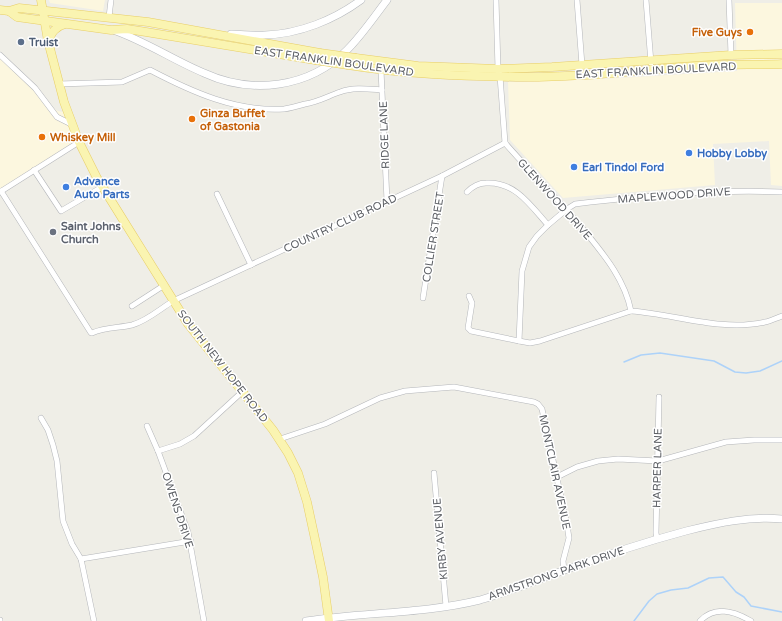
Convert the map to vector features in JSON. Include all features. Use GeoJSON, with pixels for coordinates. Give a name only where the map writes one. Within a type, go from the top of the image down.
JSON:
{"type":"FeatureCollection","features":[{"type":"Feature","properties":{"kind":"main road","name":"SOUTH NEW HOPE ROAD"},"geometry":{"type":"LineString","coordinates":[[41,0],[48,41],[71,124],[102,187],[173,302],[201,342],[280,439],[291,460],[303,488],[323,577],[329,619]]}},
{"type":"Feature","properties":{"kind":"main road"},"geometry":{"type":"LineString","coordinates":[[214,34],[265,35],[295,31],[321,23],[334,17],[361,0]]}},
{"type":"Feature","properties":{"kind":"main road"},"geometry":{"type":"LineString","coordinates":[[111,30],[156,48],[204,74],[218,79],[248,86],[269,86],[291,82],[306,77],[327,66],[354,43],[387,0]]}},
{"type":"Feature","properties":{"kind":"main road","name":"EAST FRANKLIN BOULEVARD"},"geometry":{"type":"LineString","coordinates":[[0,10],[9,11],[19,8],[109,17],[148,22],[320,53],[422,66],[538,77],[699,66],[782,64]]}},
{"type":"Feature","properties":{"kind":"main road","name":"EAST FRANKLIN BOULEVARD"},"geometry":{"type":"LineString","coordinates":[[9,11],[17,17],[111,30],[127,29],[381,70],[428,74],[500,73],[651,60],[731,55],[782,54]]}},
{"type":"Feature","properties":{"kind":"main road"},"geometry":{"type":"LineString","coordinates":[[48,41],[57,27],[69,24]]}},
{"type":"Feature","properties":{"kind":"main road","name":"ARMSTRONG PARK DRIVE"},"geometry":{"type":"LineString","coordinates":[[306,621],[463,604],[496,595],[657,538],[723,522],[754,518],[782,519]]}},
{"type":"Feature","properties":{"kind":"street"},"geometry":{"type":"LineString","coordinates":[[109,17],[111,0]]}},
{"type":"Feature","properties":{"kind":"street"},"geometry":{"type":"LineString","coordinates":[[496,0],[505,143]]}},
{"type":"Feature","properties":{"kind":"street"},"geometry":{"type":"LineString","coordinates":[[577,0],[582,65]]}},
{"type":"Feature","properties":{"kind":"street"},"geometry":{"type":"LineString","coordinates":[[646,0],[651,70]]}},
{"type":"Feature","properties":{"kind":"street"},"geometry":{"type":"LineString","coordinates":[[729,0],[731,55]]}},
{"type":"Feature","properties":{"kind":"street"},"geometry":{"type":"LineString","coordinates":[[0,55],[36,88],[57,117],[71,124]]}},
{"type":"Feature","properties":{"kind":"street"},"geometry":{"type":"LineString","coordinates":[[60,84],[122,82],[150,70],[201,94],[219,100],[259,109],[285,109],[316,102],[340,91],[360,88],[382,90]]}},
{"type":"Feature","properties":{"kind":"street","name":"RIDGE LANE"},"geometry":{"type":"LineString","coordinates":[[381,70],[387,201]]}},
{"type":"Feature","properties":{"kind":"street"},"geometry":{"type":"LineString","coordinates":[[1,192],[79,142]]}},
{"type":"Feature","properties":{"kind":"street","name":"COUNTRY CLUB ROAD"},"geometry":{"type":"LineString","coordinates":[[1,192],[91,333],[107,328],[133,324],[173,302],[442,176],[505,143]]}},
{"type":"Feature","properties":{"kind":"street","name":"GLENWOOD DRIVE"},"geometry":{"type":"LineString","coordinates":[[505,143],[567,209],[606,257],[619,279],[629,302],[631,311]]}},
{"type":"Feature","properties":{"kind":"street"},"geometry":{"type":"LineString","coordinates":[[34,170],[61,212],[102,187]]}},
{"type":"Feature","properties":{"kind":"street","name":"COLLIER STREET"},"geometry":{"type":"LineString","coordinates":[[423,298],[442,176]]}},
{"type":"Feature","properties":{"kind":"street"},"geometry":{"type":"LineString","coordinates":[[467,192],[472,187],[481,183],[505,185],[523,197],[548,225]]}},
{"type":"Feature","properties":{"kind":"street","name":"MAPLEWOOD DRIVE"},"geometry":{"type":"LineString","coordinates":[[567,209],[575,204],[722,190],[782,192]]}},
{"type":"Feature","properties":{"kind":"street"},"geometry":{"type":"LineString","coordinates":[[217,194],[251,265]]}},
{"type":"Feature","properties":{"kind":"street"},"geometry":{"type":"LineString","coordinates":[[519,341],[522,271],[529,247],[548,225],[567,209]]}},
{"type":"Feature","properties":{"kind":"street"},"geometry":{"type":"LineString","coordinates":[[132,306],[163,286]]}},
{"type":"Feature","properties":{"kind":"street"},"geometry":{"type":"LineString","coordinates":[[469,296],[472,303],[468,328],[471,331],[530,343],[631,311],[647,312],[729,325],[744,325],[766,322],[782,316]]}},
{"type":"Feature","properties":{"kind":"street","name":"MONTCLAIR AVENUE"},"geometry":{"type":"LineString","coordinates":[[280,439],[325,424],[366,404],[391,394],[441,387],[463,388],[538,404],[542,409],[569,538],[563,561],[564,570]]}},
{"type":"Feature","properties":{"kind":"street"},"geometry":{"type":"LineString","coordinates":[[158,451],[180,444],[194,436],[242,392]]}},
{"type":"Feature","properties":{"kind":"street","name":"HARPER LANE"},"geometry":{"type":"LineString","coordinates":[[657,538],[659,397]]}},
{"type":"Feature","properties":{"kind":"street"},"geometry":{"type":"LineString","coordinates":[[41,418],[50,435],[53,445],[58,467],[63,521],[72,544],[81,559],[94,621]]}},
{"type":"Feature","properties":{"kind":"street","name":"OWENS DRIVE"},"geometry":{"type":"LineString","coordinates":[[147,426],[158,451],[191,541],[204,621]]}},
{"type":"Feature","properties":{"kind":"street"},"geometry":{"type":"LineString","coordinates":[[557,477],[577,467],[598,461],[618,459],[658,461],[726,442],[782,440]]}},
{"type":"Feature","properties":{"kind":"street","name":"KIRBY AVENUE"},"geometry":{"type":"LineString","coordinates":[[434,473],[446,606]]}},
{"type":"Feature","properties":{"kind":"street"},"geometry":{"type":"LineString","coordinates":[[81,559],[191,541]]}},
{"type":"Feature","properties":{"kind":"street"},"geometry":{"type":"LineString","coordinates":[[700,621],[712,612],[726,611],[751,621]]}},
{"type":"Feature","properties":{"kind":"shaded area"},"geometry":{"type":"Polygon","coordinates":[[[49,0],[105,0],[103,11],[50,3],[49,0]]]}},
{"type":"Feature","properties":{"kind":"shaded area"},"geometry":{"type":"Polygon","coordinates":[[[735,3],[782,3],[782,186],[771,185],[769,141],[713,144],[715,185],[563,198],[510,140],[508,82],[601,79],[737,71],[735,3]]]}},
{"type":"Feature","properties":{"kind":"shaded area"},"geometry":{"type":"Polygon","coordinates":[[[0,55],[49,106],[58,111],[68,113],[79,142],[0,193],[0,55]]]}},
{"type":"Feature","properties":{"kind":"waterway"},"geometry":{"type":"LineString","coordinates":[[624,362],[641,355],[660,353],[714,361],[735,372],[746,373],[760,371],[782,361]]}},
{"type":"Feature","properties":{"kind":"waterway"},"geometry":{"type":"LineString","coordinates":[[634,621],[649,601],[657,594],[671,590],[688,588],[709,578],[723,577],[736,592],[744,597],[751,606],[782,612]]}},
{"type":"Feature","properties":{"kind":"place","name":"Five Guys"},"geometry":{"type":"Point","coordinates":[750,32]}},
{"type":"Feature","properties":{"kind":"place","name":"Truist"},"geometry":{"type":"Point","coordinates":[21,42]}},
{"type":"Feature","properties":{"kind":"place","name":"Ginza Buffet of Gastonia"},"geometry":{"type":"Point","coordinates":[192,119]}},
{"type":"Feature","properties":{"kind":"place","name":"Whiskey Mill"},"geometry":{"type":"Point","coordinates":[42,137]}},
{"type":"Feature","properties":{"kind":"place","name":"Hobby Lobby"},"geometry":{"type":"Point","coordinates":[689,153]}},
{"type":"Feature","properties":{"kind":"place","name":"Earl Tindol Ford"},"geometry":{"type":"Point","coordinates":[574,167]}},
{"type":"Feature","properties":{"kind":"place","name":"Advance Auto Parts"},"geometry":{"type":"Point","coordinates":[66,187]}},
{"type":"Feature","properties":{"kind":"place","name":"Saint Johns Church"},"geometry":{"type":"Point","coordinates":[53,232]}}]}
